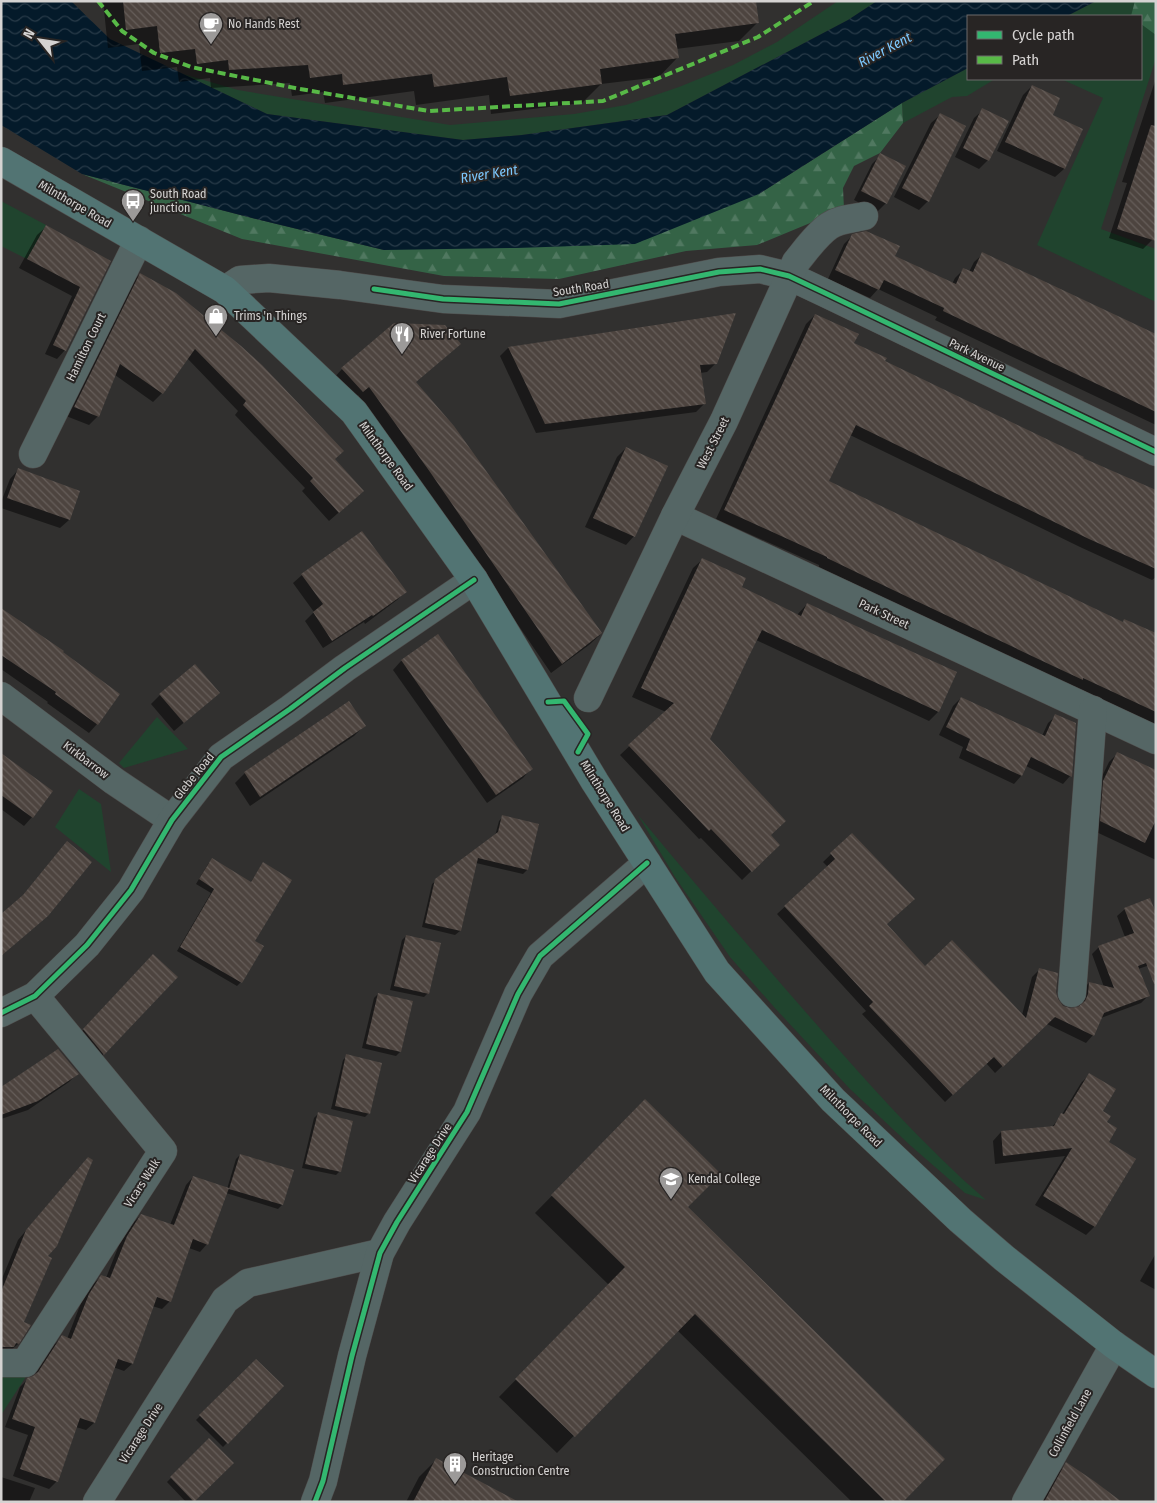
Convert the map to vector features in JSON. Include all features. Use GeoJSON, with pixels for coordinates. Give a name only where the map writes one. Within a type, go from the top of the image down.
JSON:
{"type":"FeatureCollection","features":[{"type":"Feature","properties":{"kind":"highway","name":"Milnthorpe Road"},"geometry":{"type":"LineString","coordinates":[[1,162],[225,290],[354,412],[474,580],[595,782],[717,972],[833,1100],[979,1237],[1114,1345],[1156,1374]]}},
{"type":"Feature","properties":{"kind":"street","name":"West Street"},"geometry":{"type":"LineString","coordinates":[[588,698],[724,421],[796,262],[829,225],[846,219],[864,216]]}},
{"type":"Feature","properties":{"kind":"street","name":"Hamilton Court"},"geometry":{"type":"LineString","coordinates":[[34,454],[139,240]]}},
{"type":"Feature","properties":{"kind":"street","name":"South Road"},"geometry":{"type":"LineString","coordinates":[[225,290],[240,280],[269,278],[374,289],[443,299],[559,304],[718,272],[760,269],[789,276]]}},
{"type":"Feature","properties":{"kind":"street","name":"Park Avenue"},"geometry":{"type":"LineString","coordinates":[[789,276],[1156,452]]}},
{"type":"Feature","properties":{"kind":"street","name":"Park Street"},"geometry":{"type":"LineString","coordinates":[[676,516],[1156,740]]}},
{"type":"Feature","properties":{"kind":"street","name":"Glebe Road"},"geometry":{"type":"LineString","coordinates":[[1,1013],[35,996],[86,945],[131,890],[172,820],[221,757],[290,710],[339,672],[474,580]]}},
{"type":"Feature","properties":{"kind":"street","name":"Kirkbarrow"},"geometry":{"type":"LineString","coordinates":[[1,696],[114,781],[172,820]]}},
{"type":"Feature","properties":{"kind":"street"},"geometry":{"type":"LineString","coordinates":[[1072,993],[1093,710]]}},
{"type":"Feature","properties":{"kind":"street","name":"Vicarage Drive"},"geometry":{"type":"LineString","coordinates":[[315,1502],[323,1481],[352,1356],[380,1253],[397,1222],[467,1112],[518,994],[540,956],[647,863]]}},
{"type":"Feature","properties":{"kind":"street","name":"Vicars Walk"},"geometry":{"type":"LineString","coordinates":[[1,1363],[25,1363],[163,1151],[35,996]]}},
{"type":"Feature","properties":{"kind":"street","name":"Vicarage Drive"},"geometry":{"type":"LineString","coordinates":[[97,1502],[225,1300],[248,1283],[380,1253]]}},
{"type":"Feature","properties":{"kind":"street","name":"Collinfield Lane"},"geometry":{"type":"LineString","coordinates":[[1026,1502],[1114,1345]]}},
{"type":"Feature","properties":{"kind":"green space"},"geometry":{"type":"Polygon","coordinates":[[[838,1],[877,1],[848,20],[667,115],[522,135],[463,140],[267,114],[183,74],[238,90],[450,125],[574,114],[626,105],[679,87],[733,65],[777,42],[838,1]]]}},
{"type":"Feature","properties":{"kind":"green space"},"geometry":{"type":"Polygon","coordinates":[[[1096,1],[1156,1],[1156,58],[1101,229],[1156,249],[1156,302],[1037,245],[1103,98],[1063,80],[1142,80],[1142,15],[1069,15],[1096,1]]]}},
{"type":"Feature","properties":{"kind":"green space"},"geometry":{"type":"Polygon","coordinates":[[[1135,1],[1156,1],[1156,35],[1142,25],[1142,15],[1131,15],[1135,1]]]}},
{"type":"Feature","properties":{"kind":"green space"},"geometry":{"type":"Polygon","coordinates":[[[967,69],[967,80],[993,80],[967,96],[952,97],[903,123],[902,103],[967,69]]]}},
{"type":"Feature","properties":{"kind":"green space"},"geometry":{"type":"Polygon","coordinates":[[[902,103],[903,123],[880,153],[854,166],[843,188],[844,209],[757,245],[686,251],[559,279],[444,276],[242,239],[82,174],[384,250],[759,194],[902,103]]]}},
{"type":"Feature","properties":{"kind":"green space"},"geometry":{"type":"Polygon","coordinates":[[[1,201],[46,225],[27,259],[1,246],[1,201]]]}},
{"type":"Feature","properties":{"kind":"green space"},"geometry":{"type":"Polygon","coordinates":[[[157,717],[188,749],[124,768],[119,763],[157,717]]]}},
{"type":"Feature","properties":{"kind":"green space"},"geometry":{"type":"Polygon","coordinates":[[[79,789],[101,804],[111,872],[55,827],[79,789]]]}},
{"type":"Feature","properties":{"kind":"green space"},"geometry":{"type":"Polygon","coordinates":[[[638,815],[761,961],[869,1083],[937,1155],[986,1200],[965,1193],[911,1146],[850,1089],[774,1007],[730,957],[675,877],[638,815]]]}},
{"type":"Feature","properties":{"kind":"green space"},"geometry":{"type":"Polygon","coordinates":[[[4,1372],[29,1372],[1,1415],[1,1385],[4,1372]]]}},
{"type":"Feature","properties":{"kind":"water","name":"River Kent"},"geometry":{"type":"Polygon","coordinates":[[[1,1],[71,1],[110,39],[267,114],[463,140],[522,135],[667,115],[848,20],[877,1],[1096,1],[1069,15],[967,15],[967,69],[902,103],[759,194],[635,244],[384,250],[82,174],[1,125],[1,1]]]}},
{"type":"Feature","properties":{"kind":"building"},"geometry":{"type":"Polygon","coordinates":[[[123,1],[756,1],[759,23],[675,34],[679,58],[600,69],[602,84],[510,96],[507,77],[434,87],[432,74],[343,85],[342,74],[310,78],[308,65],[229,70],[228,60],[197,64],[195,49],[160,53],[157,26],[126,30],[123,1]]]}},
{"type":"Feature","properties":{"kind":"building"},"geometry":{"type":"Polygon","coordinates":[[[1032,85],[1060,98],[1053,115],[1083,129],[1065,169],[1005,142],[1032,85]]]}},
{"type":"Feature","properties":{"kind":"building"},"geometry":{"type":"Polygon","coordinates":[[[982,108],[1009,121],[989,161],[963,148],[982,108]]]}},
{"type":"Feature","properties":{"kind":"building"},"geometry":{"type":"Polygon","coordinates":[[[940,113],[966,126],[929,202],[902,188],[940,113]]]}},
{"type":"Feature","properties":{"kind":"building"},"geometry":{"type":"Polygon","coordinates":[[[1151,125],[1156,126],[1156,241],[1117,229],[1151,125]]]}},
{"type":"Feature","properties":{"kind":"building"},"geometry":{"type":"Polygon","coordinates":[[[880,153],[906,166],[887,204],[861,191],[880,153]]]}},
{"type":"Feature","properties":{"kind":"building"},"geometry":{"type":"Polygon","coordinates":[[[46,225],[111,261],[66,351],[53,345],[80,287],[27,259],[46,225]]]}},
{"type":"Feature","properties":{"kind":"building"},"geometry":{"type":"Polygon","coordinates":[[[866,231],[900,246],[895,256],[956,284],[963,268],[973,272],[982,252],[1156,334],[1156,412],[943,311],[944,308],[884,280],[879,290],[835,270],[852,234],[866,231]]]}},
{"type":"Feature","properties":{"kind":"building"},"geometry":{"type":"Polygon","coordinates":[[[140,273],[176,293],[262,365],[344,451],[335,459],[364,491],[339,513],[310,481],[313,478],[243,405],[246,401],[195,349],[163,394],[120,364],[99,417],[74,407],[140,273]]]}},
{"type":"Feature","properties":{"kind":"building"},"geometry":{"type":"Polygon","coordinates":[[[736,313],[717,364],[700,365],[706,404],[545,424],[508,347],[736,313]]]}},
{"type":"Feature","properties":{"kind":"building"},"geometry":{"type":"Polygon","coordinates":[[[815,314],[859,334],[854,343],[887,358],[885,361],[1083,458],[1156,490],[1156,569],[1089,539],[856,425],[829,481],[1123,622],[1124,619],[1156,633],[1156,712],[1053,666],[827,557],[724,510],[815,314]]]}},
{"type":"Feature","properties":{"kind":"building"},"geometry":{"type":"Polygon","coordinates":[[[394,323],[445,325],[461,344],[416,382],[454,426],[602,633],[562,664],[369,387],[363,392],[341,368],[394,323]]]}},
{"type":"Feature","properties":{"kind":"building"},"geometry":{"type":"Polygon","coordinates":[[[626,447],[668,466],[635,537],[593,518],[626,447]]]}},
{"type":"Feature","properties":{"kind":"building"},"geometry":{"type":"Polygon","coordinates":[[[18,468],[80,491],[70,520],[7,498],[18,468]]]}},
{"type":"Feature","properties":{"kind":"building"},"geometry":{"type":"Polygon","coordinates":[[[362,531],[407,592],[332,641],[313,612],[323,604],[301,574],[362,531]]]}},
{"type":"Feature","properties":{"kind":"building"},"geometry":{"type":"Polygon","coordinates":[[[702,558],[746,578],[742,587],[801,616],[807,603],[957,672],[939,712],[762,630],[710,739],[786,821],[771,835],[780,845],[752,872],[711,829],[709,831],[628,745],[674,703],[641,688],[702,558]]]}},
{"type":"Feature","properties":{"kind":"building"},"geometry":{"type":"Polygon","coordinates":[[[1,608],[64,651],[120,694],[98,725],[55,694],[56,692],[1,655],[1,608]]]}},
{"type":"Feature","properties":{"kind":"building"},"geometry":{"type":"Polygon","coordinates":[[[438,634],[533,769],[496,795],[401,660],[438,634]]]}},
{"type":"Feature","properties":{"kind":"building"},"geometry":{"type":"Polygon","coordinates":[[[195,664],[220,693],[184,723],[159,694],[195,664]]]}},
{"type":"Feature","properties":{"kind":"building"},"geometry":{"type":"Polygon","coordinates":[[[961,697],[1045,736],[1055,714],[1076,723],[1072,777],[1031,757],[1022,776],[966,750],[970,739],[946,727],[961,697]]]}},
{"type":"Feature","properties":{"kind":"building"},"geometry":{"type":"Polygon","coordinates":[[[349,701],[366,726],[260,797],[244,772],[349,701]]]}},
{"type":"Feature","properties":{"kind":"building"},"geometry":{"type":"Polygon","coordinates":[[[1117,752],[1156,770],[1156,820],[1145,843],[1100,821],[1103,781],[1117,752]]]}},
{"type":"Feature","properties":{"kind":"building"},"geometry":{"type":"Polygon","coordinates":[[[1,753],[53,791],[33,818],[1,795],[1,753]]]}},
{"type":"Feature","properties":{"kind":"building"},"geometry":{"type":"Polygon","coordinates":[[[502,815],[539,824],[528,870],[478,858],[461,931],[425,923],[435,879],[498,832],[502,815]]]}},
{"type":"Feature","properties":{"kind":"building"},"geometry":{"type":"Polygon","coordinates":[[[852,833],[915,899],[887,924],[925,966],[952,940],[1026,1018],[1039,968],[1058,973],[1056,992],[1058,999],[1063,1006],[1070,1008],[1078,1007],[1085,1001],[1089,982],[1114,988],[1098,946],[1134,933],[1124,908],[1150,898],[1156,913],[1156,984],[1154,984],[1146,963],[1138,966],[1150,996],[1104,1013],[1094,1036],[1055,1017],[1003,1067],[994,1057],[953,1095],[869,1006],[873,1002],[784,906],[835,859],[830,853],[852,833]]]}},
{"type":"Feature","properties":{"kind":"building"},"geometry":{"type":"Polygon","coordinates":[[[67,841],[92,862],[48,916],[1,956],[1,914],[23,895],[67,841]]]}},
{"type":"Feature","properties":{"kind":"building"},"geometry":{"type":"Polygon","coordinates":[[[212,858],[251,882],[263,862],[292,880],[255,941],[264,946],[242,983],[180,947],[214,889],[199,879],[212,858]]]}},
{"type":"Feature","properties":{"kind":"building"},"geometry":{"type":"Polygon","coordinates":[[[406,935],[441,943],[429,994],[394,986],[406,935]]]}},
{"type":"Feature","properties":{"kind":"building"},"geometry":{"type":"Polygon","coordinates":[[[153,954],[178,977],[104,1055],[83,1029],[153,954]]]}},
{"type":"Feature","properties":{"kind":"building"},"geometry":{"type":"Polygon","coordinates":[[[378,993],[413,1001],[401,1052],[366,1044],[378,993]]]}},
{"type":"Feature","properties":{"kind":"building"},"geometry":{"type":"Polygon","coordinates":[[[58,1049],[79,1074],[38,1101],[1,1115],[1,1087],[58,1049]]]}},
{"type":"Feature","properties":{"kind":"building"},"geometry":{"type":"Polygon","coordinates":[[[346,1054],[382,1063],[370,1114],[335,1106],[346,1054]]]}},
{"type":"Feature","properties":{"kind":"building"},"geometry":{"type":"Polygon","coordinates":[[[1089,1073],[1116,1089],[1103,1111],[1111,1116],[1107,1122],[1117,1128],[1109,1142],[1136,1159],[1095,1227],[1043,1196],[1072,1148],[1003,1156],[1001,1131],[1054,1126],[1061,1113],[1064,1114],[1089,1073]]]}},
{"type":"Feature","properties":{"kind":"building"},"geometry":{"type":"Polygon","coordinates":[[[645,1099],[721,1174],[688,1207],[945,1459],[903,1502],[886,1502],[695,1314],[575,1437],[515,1379],[625,1267],[551,1195],[645,1099]]]}},
{"type":"Feature","properties":{"kind":"building"},"geometry":{"type":"Polygon","coordinates":[[[318,1112],[353,1121],[341,1172],[305,1164],[318,1112]]]}},
{"type":"Feature","properties":{"kind":"building"},"geometry":{"type":"Polygon","coordinates":[[[240,1154],[294,1170],[283,1205],[229,1189],[240,1154]]]}},
{"type":"Feature","properties":{"kind":"building"},"geometry":{"type":"Polygon","coordinates":[[[88,1157],[93,1160],[57,1246],[48,1256],[52,1258],[24,1322],[31,1325],[19,1344],[16,1343],[14,1347],[1,1347],[1,1292],[26,1230],[88,1157]]]}},
{"type":"Feature","properties":{"kind":"building"},"geometry":{"type":"Polygon","coordinates":[[[193,1176],[229,1188],[208,1245],[193,1239],[171,1302],[157,1297],[133,1364],[118,1359],[95,1423],[80,1418],[58,1482],[20,1469],[35,1427],[12,1419],[27,1378],[38,1372],[62,1335],[71,1339],[89,1294],[101,1275],[110,1278],[127,1236],[141,1214],[174,1225],[193,1176]]]}},
{"type":"Feature","properties":{"kind":"building"},"geometry":{"type":"Polygon","coordinates":[[[256,1359],[284,1386],[228,1444],[199,1415],[256,1359]]]}},
{"type":"Feature","properties":{"kind":"building"},"geometry":{"type":"Polygon","coordinates":[[[209,1438],[234,1463],[194,1502],[170,1477],[209,1438]]]}},
{"type":"Feature","properties":{"kind":"building","name":"Heritage Construction Centre"},"geometry":{"type":"Polygon","coordinates":[[[436,1458],[519,1502],[413,1502],[436,1458]]]}},
{"type":"Feature","properties":{"kind":"building"},"geometry":{"type":"Polygon","coordinates":[[[1066,1462],[1094,1481],[1122,1502],[1044,1502],[1066,1462]]]}},
{"type":"Feature","properties":{"kind":"marked path"},"geometry":{"type":"LineString","coordinates":[[98,1],[122,31],[154,53],[191,67],[300,89],[429,111],[603,101],[758,37],[814,1]]}},
{"type":"Feature","properties":{"kind":"cycle path"},"geometry":{"type":"LineString","coordinates":[[374,289],[443,299],[559,304],[719,272],[760,269],[789,276],[1156,452]]}},
{"type":"Feature","properties":{"kind":"cycle path"},"geometry":{"type":"LineString","coordinates":[[1,1013],[35,996],[87,945],[131,890],[172,820],[221,757],[345,668],[474,580]]}},
{"type":"Feature","properties":{"kind":"cycle path"},"geometry":{"type":"LineString","coordinates":[[548,702],[564,701],[588,734],[578,752]]}},
{"type":"Feature","properties":{"kind":"cycle path"},"geometry":{"type":"LineString","coordinates":[[315,1502],[323,1481],[352,1356],[380,1253],[397,1222],[467,1112],[518,994],[540,956],[647,863]]}},
{"type":"Feature","properties":{"kind":"place","name":"No Hands Rest"},"geometry":{"type":"Point","coordinates":[211,45]}},
{"type":"Feature","properties":{"kind":"place","name":"South Road junction"},"geometry":{"type":"Point","coordinates":[133,222]}},
{"type":"Feature","properties":{"kind":"place","name":"Trims 'n Things"},"geometry":{"type":"Point","coordinates":[216,337]}},
{"type":"Feature","properties":{"kind":"place","name":"River Fortune"},"geometry":{"type":"Point","coordinates":[402,355]}},
{"type":"Feature","properties":{"kind":"place","name":"Kendal College"},"geometry":{"type":"Point","coordinates":[671,1200]}},
{"type":"Feature","properties":{"kind":"place","name":"Heritage Construction Centre"},"geometry":{"type":"Point","coordinates":[455,1485]}}]}
